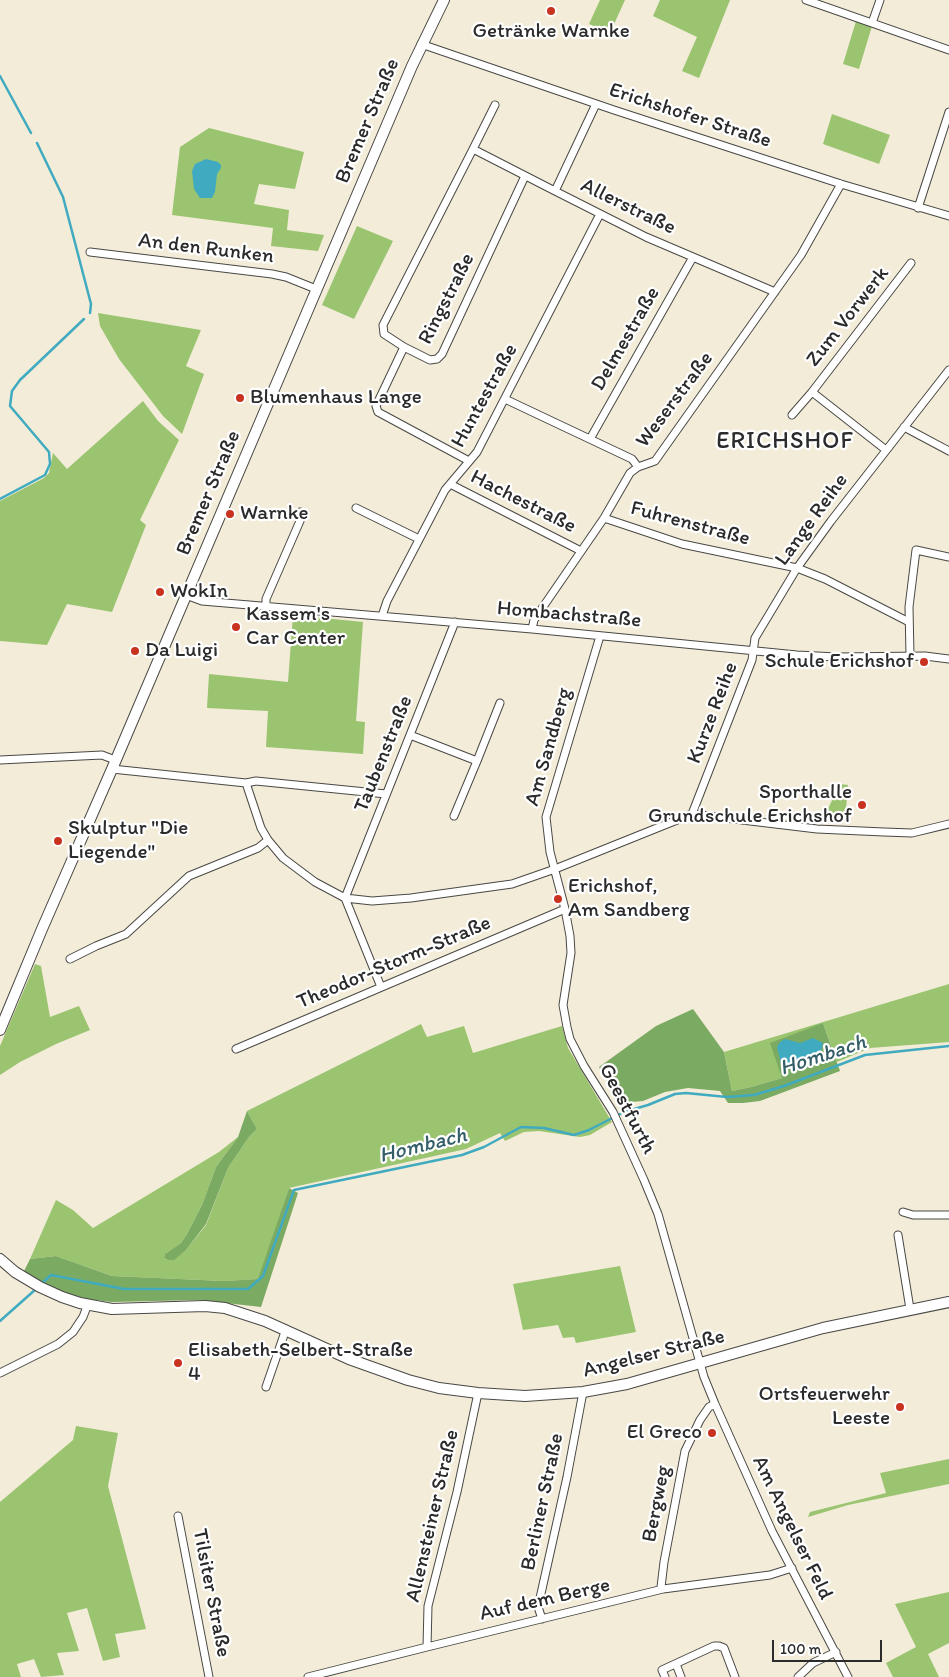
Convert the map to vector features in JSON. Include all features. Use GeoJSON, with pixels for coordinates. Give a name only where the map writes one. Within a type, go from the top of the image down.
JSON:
{"type":"FeatureCollection","features":[{"type":"Feature","properties":{"kind":"main road","name":"Bremer Straße"},"geometry":{"type":"LineString","coordinates":[[0,1030],[316,289],[422,44],[444,0]]}},
{"type":"Feature","properties":{"kind":"main road","name":"Angelser Straße"},"geometry":{"type":"LineString","coordinates":[[0,1258],[15,1272],[62,1298],[112,1309],[205,1306],[244,1313],[286,1329],[348,1359],[400,1377],[440,1388],[525,1396],[583,1392],[627,1384],[824,1328],[949,1302]]}},
{"type":"Feature","properties":{"kind":"street"},"geometry":{"type":"LineString","coordinates":[[806,0],[949,50]]}},
{"type":"Feature","properties":{"kind":"street"},"geometry":{"type":"LineString","coordinates":[[872,23],[880,0]]}},
{"type":"Feature","properties":{"kind":"street","name":"Erichshofer Straße"},"geometry":{"type":"LineString","coordinates":[[422,44],[596,104],[841,184],[949,216]]}},
{"type":"Feature","properties":{"kind":"street","name":"Allerstraße"},"geometry":{"type":"LineString","coordinates":[[596,104],[555,191],[646,237],[774,292]]}},
{"type":"Feature","properties":{"kind":"street","name":"Ringstraße"},"geometry":{"type":"LineString","coordinates":[[495,105],[383,325],[384,334],[430,360],[437,359],[442,354],[526,176]]}},
{"type":"Feature","properties":{"kind":"street"},"geometry":{"type":"LineString","coordinates":[[918,208],[949,112]]}},
{"type":"Feature","properties":{"kind":"street"},"geometry":{"type":"LineString","coordinates":[[473,149],[555,191]]}},
{"type":"Feature","properties":{"kind":"street","name":"Weserstraße"},"geometry":{"type":"LineString","coordinates":[[532,629],[534,620],[604,518],[630,473],[638,467],[655,461],[805,248],[841,184]]}},
{"type":"Feature","properties":{"kind":"street","name":"Huntestraße"},"geometry":{"type":"LineString","coordinates":[[382,616],[387,601],[444,490],[477,452],[600,214]]}},
{"type":"Feature","properties":{"kind":"street","name":"An den Runken"},"geometry":{"type":"LineString","coordinates":[[90,252],[272,274],[286,277],[316,289]]}},
{"type":"Feature","properties":{"kind":"street","name":"Delmestraße"},"geometry":{"type":"LineString","coordinates":[[590,439],[693,257]]}},
{"type":"Feature","properties":{"kind":"street","name":"Zum Vorwerk"},"geometry":{"type":"LineString","coordinates":[[792,415],[812,392],[911,263]]}},
{"type":"Feature","properties":{"kind":"street"},"geometry":{"type":"LineString","coordinates":[[404,347],[376,406],[378,412],[470,461]]}},
{"type":"Feature","properties":{"kind":"street","name":"Lange Reihe"},"geometry":{"type":"LineString","coordinates":[[753,651],[755,638],[797,568],[831,521],[949,370]]}},
{"type":"Feature","properties":{"kind":"street","name":"Zum Vorwerk"},"geometry":{"type":"LineString","coordinates":[[812,392],[886,450]]}},
{"type":"Feature","properties":{"kind":"street"},"geometry":{"type":"LineString","coordinates":[[505,399],[632,460],[638,467]]}},
{"type":"Feature","properties":{"kind":"street"},"geometry":{"type":"LineString","coordinates":[[904,427],[949,451]]}},
{"type":"Feature","properties":{"kind":"street","name":"Hachestraße"},"geometry":{"type":"LineString","coordinates":[[450,484],[581,551]]}},
{"type":"Feature","properties":{"kind":"street"},"geometry":{"type":"LineString","coordinates":[[356,508],[419,539]]}},
{"type":"Feature","properties":{"kind":"street"},"geometry":{"type":"LineString","coordinates":[[266,606],[266,599],[300,521],[300,512]]}},
{"type":"Feature","properties":{"kind":"street","name":"Fuhrenstraße"},"geometry":{"type":"LineString","coordinates":[[604,518],[682,544],[797,568],[825,579],[909,622]]}},
{"type":"Feature","properties":{"kind":"street"},"geometry":{"type":"LineString","coordinates":[[910,656],[909,622],[916,550],[949,557]]}},
{"type":"Feature","properties":{"kind":"street","name":"Hombachstraße"},"geometry":{"type":"LineString","coordinates":[[186,595],[202,601],[455,622],[753,651],[837,657],[925,656],[949,659]]}},
{"type":"Feature","properties":{"kind":"street","name":"Taubenstraße"},"geometry":{"type":"LineString","coordinates":[[345,898],[455,622]]}},
{"type":"Feature","properties":{"kind":"street","name":"Am Sandberg"},"geometry":{"type":"LineString","coordinates":[[555,869],[546,817],[600,636]]}},
{"type":"Feature","properties":{"kind":"street","name":"Kurze Reihe"},"geometry":{"type":"LineString","coordinates":[[692,814],[752,660],[753,651]]}},
{"type":"Feature","properties":{"kind":"street"},"geometry":{"type":"LineString","coordinates":[[454,816],[500,702]]}},
{"type":"Feature","properties":{"kind":"street"},"geometry":{"type":"LineString","coordinates":[[410,735],[477,761]]}},
{"type":"Feature","properties":{"kind":"street"},"geometry":{"type":"LineString","coordinates":[[0,760],[102,755],[113,765],[246,783],[256,781],[386,794]]}},
{"type":"Feature","properties":{"kind":"street"},"geometry":{"type":"LineString","coordinates":[[246,783],[261,828],[282,858],[315,882],[345,898],[372,901],[498,887],[555,869],[692,814],[818,829],[884,832],[912,833],[949,824]]}},
{"type":"Feature","properties":{"kind":"street"},"geometry":{"type":"LineString","coordinates":[[70,959],[126,934],[188,876],[258,848],[268,840]]}},
{"type":"Feature","properties":{"kind":"street","name":"Geestfurth"},"geometry":{"type":"LineString","coordinates":[[555,869],[566,909],[571,953],[564,999],[570,1039],[584,1066],[615,1115],[658,1214],[700,1363]]}},
{"type":"Feature","properties":{"kind":"street"},"geometry":{"type":"LineString","coordinates":[[345,898],[381,987]]}},
{"type":"Feature","properties":{"kind":"street","name":"Theodor-Storm-Straße"},"geometry":{"type":"LineString","coordinates":[[236,1049],[566,909]]}},
{"type":"Feature","properties":{"kind":"street"},"geometry":{"type":"LineString","coordinates":[[903,1212],[913,1215],[949,1215]]}},
{"type":"Feature","properties":{"kind":"street"},"geometry":{"type":"LineString","coordinates":[[898,1235],[910,1309]]}},
{"type":"Feature","properties":{"kind":"street"},"geometry":{"type":"LineString","coordinates":[[0,1373],[41,1353],[66,1338],[80,1324],[88,1304]]}},
{"type":"Feature","properties":{"kind":"street"},"geometry":{"type":"LineString","coordinates":[[266,1387],[286,1329]]}},
{"type":"Feature","properties":{"kind":"street","name":"Am Angelser Feld"},"geometry":{"type":"LineString","coordinates":[[700,1363],[715,1404],[772,1531],[848,1677]]}},
{"type":"Feature","properties":{"kind":"street","name":"Berliner Straße"},"geometry":{"type":"LineString","coordinates":[[542,1619],[538,1607],[567,1477],[583,1392]]}},
{"type":"Feature","properties":{"kind":"street","name":"Allensteiner Straße"},"geometry":{"type":"LineString","coordinates":[[426,1646],[428,1606],[457,1492],[478,1393]]}},
{"type":"Feature","properties":{"kind":"street","name":"Bergweg"},"geometry":{"type":"LineString","coordinates":[[663,1590],[661,1588],[664,1562],[685,1451],[700,1420],[709,1407],[715,1404]]}},
{"type":"Feature","properties":{"kind":"street","name":"Tilsiter Straße"},"geometry":{"type":"LineString","coordinates":[[178,1516],[209,1677]]}},
{"type":"Feature","properties":{"kind":"street","name":"Auf dem Berge"},"geometry":{"type":"LineString","coordinates":[[308,1677],[426,1646],[663,1590],[770,1575],[792,1568]]}},
{"type":"Feature","properties":{"kind":"street"},"geometry":{"type":"LineString","coordinates":[[665,1677],[662,1670],[714,1646],[724,1648],[736,1677]]}},
{"type":"Feature","properties":{"kind":"street"},"geometry":{"type":"LineString","coordinates":[[798,1677],[813,1663],[836,1652]]}},
{"type":"Feature","properties":{"kind":"street"},"geometry":{"type":"LineString","coordinates":[[676,1664],[681,1677]]}},
{"type":"Feature","properties":{"kind":"green space"},"geometry":{"type":"Polygon","coordinates":[[[600,0],[625,0],[610,33],[589,24],[600,0]]]}},
{"type":"Feature","properties":{"kind":"green space"},"geometry":{"type":"Polygon","coordinates":[[[660,0],[730,0],[699,78],[682,71],[697,37],[653,16],[660,0]]]}},
{"type":"Feature","properties":{"kind":"green space"},"geometry":{"type":"Polygon","coordinates":[[[856,21],[872,26],[859,69],[843,64],[856,21]]]}},
{"type":"Feature","properties":{"kind":"green space"},"geometry":{"type":"Polygon","coordinates":[[[832,114],[890,135],[879,164],[823,144],[832,114]]]}},
{"type":"Feature","properties":{"kind":"green space"},"geometry":{"type":"Polygon","coordinates":[[[209,128],[304,152],[295,189],[259,184],[254,204],[289,210],[287,230],[324,235],[318,251],[271,246],[273,228],[172,215],[180,147],[209,128]]]}},
{"type":"Feature","properties":{"kind":"green space"},"geometry":{"type":"Polygon","coordinates":[[[357,226],[393,241],[354,319],[322,305],[357,226]]]}},
{"type":"Feature","properties":{"kind":"green space"},"geometry":{"type":"Polygon","coordinates":[[[98,313],[201,330],[186,366],[204,374],[182,434],[163,416],[119,359],[100,326],[98,313]]]}},
{"type":"Feature","properties":{"kind":"green space"},"geometry":{"type":"Polygon","coordinates":[[[143,401],[158,421],[179,440],[140,520],[146,525],[112,612],[67,604],[47,645],[0,641],[0,501],[44,478],[49,473],[53,453],[67,469],[143,401]]]}},
{"type":"Feature","properties":{"kind":"green space"},"geometry":{"type":"Polygon","coordinates":[[[293,615],[363,622],[356,721],[365,722],[363,754],[266,747],[268,711],[207,708],[209,674],[288,682],[293,615]]]}},
{"type":"Feature","properties":{"kind":"green space"},"geometry":{"type":"Polygon","coordinates":[[[840,784],[848,785],[845,821],[823,819],[840,784]]]}},
{"type":"Feature","properties":{"kind":"green space"},"geometry":{"type":"Polygon","coordinates":[[[35,964],[41,966],[50,1017],[79,1006],[90,1030],[20,1062],[0,1075],[0,1046],[35,964]]]}},
{"type":"Feature","properties":{"kind":"green space"},"geometry":{"type":"Polygon","coordinates":[[[949,984],[949,1042],[870,1048],[837,1062],[823,1023],[782,1078],[732,1091],[724,1052],[949,984]]]}},
{"type":"Feature","properties":{"kind":"green space"},"geometry":{"type":"Polygon","coordinates":[[[693,1009],[724,1052],[732,1091],[782,1078],[770,1043],[823,1023],[840,1071],[760,1101],[728,1103],[720,1091],[688,1088],[665,1092],[643,1101],[619,1103],[599,1067],[656,1026],[693,1009]]]}},
{"type":"Feature","properties":{"kind":"green space"},"geometry":{"type":"Polygon","coordinates":[[[421,1024],[427,1037],[464,1026],[473,1053],[562,1026],[568,1048],[612,1122],[590,1135],[580,1137],[539,1131],[524,1132],[505,1141],[500,1133],[466,1149],[289,1188],[259,1279],[224,1281],[112,1276],[56,1256],[30,1259],[56,1200],[73,1210],[93,1228],[219,1152],[238,1137],[216,1167],[202,1205],[187,1234],[181,1243],[165,1254],[164,1258],[168,1260],[186,1250],[206,1225],[228,1168],[249,1137],[257,1129],[247,1111],[421,1024]]]}},
{"type":"Feature","properties":{"kind":"green space"},"geometry":{"type":"Polygon","coordinates":[[[247,1111],[257,1129],[249,1137],[228,1168],[206,1224],[186,1250],[174,1260],[164,1258],[165,1254],[181,1243],[187,1234],[202,1205],[216,1167],[238,1137],[247,1111]]]}},
{"type":"Feature","properties":{"kind":"green space"},"geometry":{"type":"Polygon","coordinates":[[[289,1188],[298,1193],[261,1307],[199,1300],[112,1302],[87,1299],[46,1285],[24,1271],[30,1259],[56,1256],[112,1276],[224,1281],[258,1279],[289,1188]]]}},
{"type":"Feature","properties":{"kind":"green space"},"geometry":{"type":"Polygon","coordinates":[[[620,1266],[636,1332],[576,1343],[574,1337],[563,1338],[558,1325],[523,1330],[513,1284],[620,1266]]]}},
{"type":"Feature","properties":{"kind":"green space"},"geometry":{"type":"Polygon","coordinates":[[[76,1426],[118,1433],[108,1486],[146,1629],[115,1634],[120,1657],[103,1661],[87,1608],[67,1613],[79,1651],[57,1653],[64,1675],[41,1677],[34,1659],[17,1664],[21,1677],[0,1677],[0,1502],[73,1440],[76,1426]]]}},
{"type":"Feature","properties":{"kind":"green space"},"geometry":{"type":"Polygon","coordinates":[[[949,1459],[949,1484],[848,1505],[808,1517],[810,1512],[886,1493],[880,1473],[949,1459]]]}},
{"type":"Feature","properties":{"kind":"green space"},"geometry":{"type":"Polygon","coordinates":[[[949,1592],[949,1643],[928,1654],[939,1677],[893,1677],[886,1663],[916,1647],[895,1604],[949,1592]]]}},
{"type":"Feature","properties":{"kind":"water"},"geometry":{"type":"Polygon","coordinates":[[[206,159],[218,162],[221,168],[217,174],[215,192],[212,198],[200,198],[194,189],[192,171],[195,164],[206,159]]]}},
{"type":"Feature","properties":{"kind":"water"},"geometry":{"type":"Polygon","coordinates":[[[813,1038],[823,1043],[819,1059],[812,1065],[799,1070],[789,1069],[781,1063],[777,1047],[780,1042],[785,1039],[800,1043],[813,1038]]]}},
{"type":"Feature","properties":{"kind":"waterway"},"geometry":{"type":"LineString","coordinates":[[0,76],[31,133]]}},
{"type":"Feature","properties":{"kind":"waterway"},"geometry":{"type":"LineString","coordinates":[[37,143],[63,197],[91,304],[90,313]]}},
{"type":"Feature","properties":{"kind":"waterway"},"geometry":{"type":"LineString","coordinates":[[0,499],[45,475],[50,464],[49,452],[10,406],[12,391],[20,380],[84,319]]}},
{"type":"Feature","properties":{"kind":"waterway","name":"Hombach"},"geometry":{"type":"LineString","coordinates":[[40,1285],[51,1275],[124,1289],[248,1289],[263,1276],[294,1190],[462,1155],[484,1147],[521,1127],[544,1128],[574,1135],[589,1130],[624,1112],[675,1094],[686,1093],[727,1097],[754,1095],[784,1086],[865,1055],[949,1046]]}},
{"type":"Feature","properties":{"kind":"waterway","name":"Hombach"},"geometry":{"type":"LineString","coordinates":[[0,1321],[36,1289]]}},
{"type":"Feature","properties":{"kind":"place","name":"Getränke Warnke"},"geometry":{"type":"Point","coordinates":[551,11]}},
{"type":"Feature","properties":{"kind":"place","name":"Blumenhaus Lange"},"geometry":{"type":"Point","coordinates":[240,398]}},
{"type":"Feature","properties":{"kind":"place","name":"Warnke"},"geometry":{"type":"Point","coordinates":[230,514]}},
{"type":"Feature","properties":{"kind":"place","name":"WokIn"},"geometry":{"type":"Point","coordinates":[160,592]}},
{"type":"Feature","properties":{"kind":"place","name":"Kassem's Car Center"},"geometry":{"type":"Point","coordinates":[236,627]}},
{"type":"Feature","properties":{"kind":"place","name":"Da Luigi"},"geometry":{"type":"Point","coordinates":[135,651]}},
{"type":"Feature","properties":{"kind":"place","name":"Schule Erichshof"},"geometry":{"type":"Point","coordinates":[924,662]}},
{"type":"Feature","properties":{"kind":"place","name":"Sporthalle Grundschule Erichshof"},"geometry":{"type":"Point","coordinates":[862,805]}},
{"type":"Feature","properties":{"kind":"place","name":"Skulptur \"Die Liegende\""},"geometry":{"type":"Point","coordinates":[58,841]}},
{"type":"Feature","properties":{"kind":"place","name":"Erichshof, Am Sandberg"},"geometry":{"type":"Point","coordinates":[558,899]}},
{"type":"Feature","properties":{"kind":"place","name":"Elisabeth-Selbert-Straße 4"},"geometry":{"type":"Point","coordinates":[178,1363]}},
{"type":"Feature","properties":{"kind":"place","name":"Ortsfeuerwehr Leeste"},"geometry":{"type":"Point","coordinates":[900,1407]}},
{"type":"Feature","properties":{"kind":"place","name":"El Greco"},"geometry":{"type":"Point","coordinates":[712,1433]}},
{"type":"Feature","properties":{"kind":"district","name":"ERICHSHOF"},"geometry":{"type":"Point","coordinates":[785,442]}}]}
